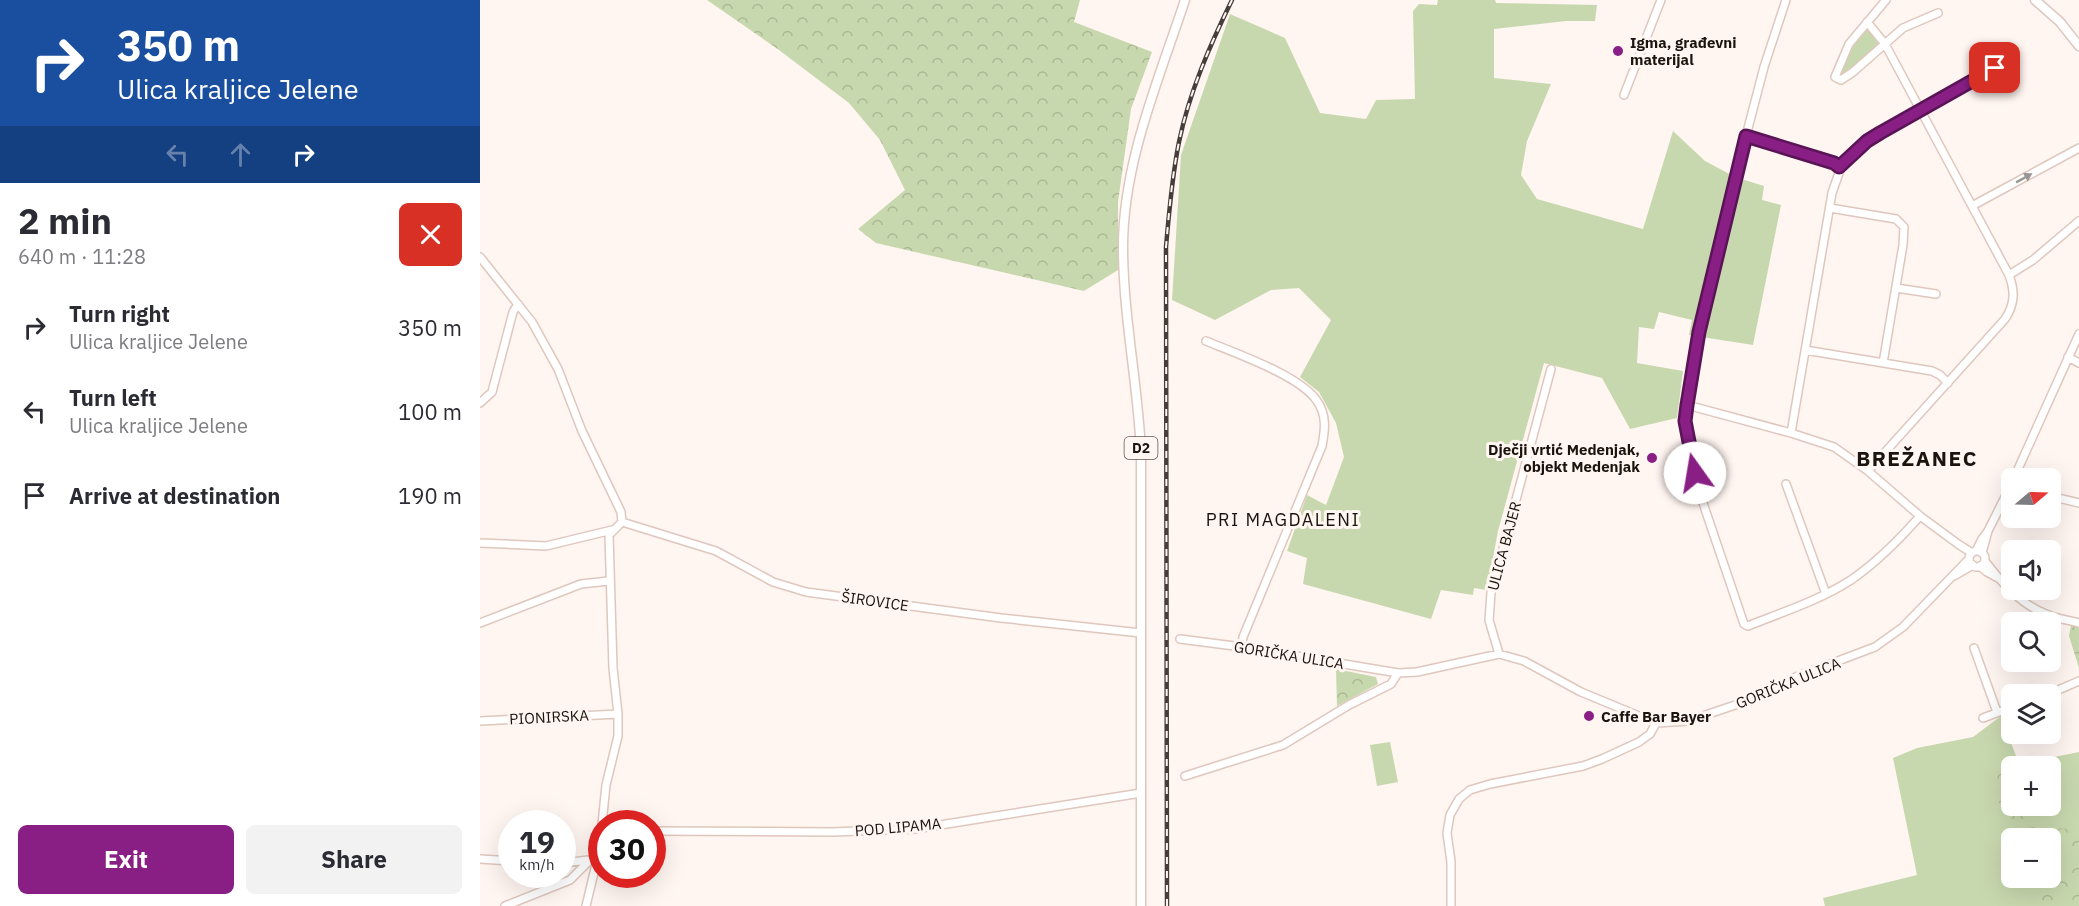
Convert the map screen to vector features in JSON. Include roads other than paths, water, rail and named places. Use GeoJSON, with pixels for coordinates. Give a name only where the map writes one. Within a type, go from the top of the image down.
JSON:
{"type":"FeatureCollection","features":[{"type":"Feature","properties":{"kind":"main road","name":"D2"},"geometry":{"type":"LineString","coordinates":[[1142,906],[1139,414],[1125,288],[1123,246],[1125,214],[1136,154],[1185,0]]}},
{"type":"Feature","properties":{"kind":"main road"},"geometry":{"type":"LineString","coordinates":[[2035,0],[2060,22],[2079,46]]}},
{"type":"Feature","properties":{"kind":"street"},"geometry":{"type":"LineString","coordinates":[[1624,95],[1660,0]]}},
{"type":"Feature","properties":{"kind":"street"},"geometry":{"type":"LineString","coordinates":[[1786,0],[1764,67],[1699,332],[1685,421],[1695,473],[1744,624],[1748,626],[1826,594],[1850,580],[1875,562],[1920,516]]}},
{"type":"Feature","properties":{"kind":"street"},"geometry":{"type":"LineString","coordinates":[[1886,0],[1849,44],[1835,77],[1841,80],[1845,78],[1903,28],[1938,13]]}},
{"type":"Feature","properties":{"kind":"street"},"geometry":{"type":"LineString","coordinates":[[1867,22],[1885,44],[2009,275],[2014,291],[2013,303],[2009,312],[1868,471]]}},
{"type":"Feature","properties":{"kind":"street"},"geometry":{"type":"LineString","coordinates":[[1791,433],[1832,193],[1839,167],[1867,141],[1995,68]]}},
{"type":"Feature","properties":{"kind":"street"},"geometry":{"type":"LineString","coordinates":[[1746,136],[1834,163],[1839,167]]}},
{"type":"Feature","properties":{"kind":"street"},"geometry":{"type":"LineString","coordinates":[[1972,206],[2079,148]]}},
{"type":"Feature","properties":{"kind":"street"},"geometry":{"type":"LineString","coordinates":[[1830,208],[1896,219],[1905,231],[1883,363]]}},
{"type":"Feature","properties":{"kind":"street"},"geometry":{"type":"LineString","coordinates":[[2009,275],[2032,260],[2079,221]]}},
{"type":"Feature","properties":{"kind":"street"},"geometry":{"type":"LineString","coordinates":[[480,257],[532,322],[558,369],[582,431],[619,507],[622,522],[609,535],[609,581],[618,736],[606,785],[603,810]]}},
{"type":"Feature","properties":{"kind":"street"},"geometry":{"type":"LineString","coordinates":[[1896,288],[1936,294]]}},
{"type":"Feature","properties":{"kind":"street"},"geometry":{"type":"LineString","coordinates":[[480,403],[492,392],[513,312],[518,304]]}},
{"type":"Feature","properties":{"kind":"street"},"geometry":{"type":"LineString","coordinates":[[2018,468],[2079,334]]}},
{"type":"Feature","properties":{"kind":"street"},"geometry":{"type":"LineString","coordinates":[[1206,341],[1282,374],[1302,386],[1317,399],[1323,412],[1325,427],[1323,446],[1243,637],[1242,647]]}},
{"type":"Feature","properties":{"kind":"street"},"geometry":{"type":"LineString","coordinates":[[1805,350],[1932,371],[1948,383]]}},
{"type":"Feature","properties":{"kind":"street"},"geometry":{"type":"LineString","coordinates":[[2068,357],[2079,363]]}},
{"type":"Feature","properties":{"kind":"street","name":"ULICA BAJER"},"geometry":{"type":"LineString","coordinates":[[1499,654],[1489,620],[1491,594],[1551,369]]}},
{"type":"Feature","properties":{"kind":"street"},"geometry":{"type":"LineString","coordinates":[[1687,405],[1834,447],[1868,471],[1920,516],[1958,544],[1960,549],[1976,558],[2033,608],[2044,614],[2079,623]]}},
{"type":"Feature","properties":{"kind":"street"},"geometry":{"type":"LineString","coordinates":[[1786,484],[1826,594]]}},
{"type":"Feature","properties":{"kind":"street"},"geometry":{"type":"LineString","coordinates":[[2061,499],[2079,503]]}},
{"type":"Feature","properties":{"kind":"street"},"geometry":{"type":"LineString","coordinates":[[1976,558],[2001,506]]}},
{"type":"Feature","properties":{"kind":"street","name":"ŠIROVICE"},"geometry":{"type":"LineString","coordinates":[[622,522],[716,551],[773,582],[806,592],[1001,618],[1142,633]]}},
{"type":"Feature","properties":{"kind":"street"},"geometry":{"type":"LineString","coordinates":[[480,543],[546,546],[612,530]]}},
{"type":"Feature","properties":{"kind":"street","name":"GORIČKA ULICA"},"geometry":{"type":"LineString","coordinates":[[1180,639],[1242,647],[1398,674],[1499,654],[1524,661],[1581,692],[1656,723],[1689,721],[1724,709],[1798,676],[1868,651],[1903,627],[1952,577],[1976,558]]}},
{"type":"Feature","properties":{"kind":"street"},"geometry":{"type":"LineString","coordinates":[[480,623],[581,584],[609,581]]}},
{"type":"Feature","properties":{"kind":"street"},"geometry":{"type":"LineString","coordinates":[[1974,648],[1997,712]]}},
{"type":"Feature","properties":{"kind":"street"},"geometry":{"type":"LineString","coordinates":[[1185,776],[1283,745],[1349,705],[1392,684],[1398,674]]}},
{"type":"Feature","properties":{"kind":"street"},"geometry":{"type":"LineString","coordinates":[[2061,689],[2079,681]]}},
{"type":"Feature","properties":{"kind":"street"},"geometry":{"type":"LineString","coordinates":[[1983,718],[2001,711]]}},
{"type":"Feature","properties":{"kind":"street","name":"PIONIRSKA"},"geometry":{"type":"LineString","coordinates":[[480,721],[618,714]]}},
{"type":"Feature","properties":{"kind":"street"},"geometry":{"type":"LineString","coordinates":[[1450,906],[1452,879],[1447,833],[1450,815],[1455,804],[1463,795],[1470,790],[1490,784],[1583,766],[1639,742],[1650,734],[1656,723]]}},
{"type":"Feature","properties":{"kind":"street","name":"POD LIPAMA"},"geometry":{"type":"LineString","coordinates":[[666,831],[832,832],[915,829],[1141,793]]}},
{"type":"Feature","properties":{"kind":"street"},"geometry":{"type":"LineString","coordinates":[[480,859],[498,860]]}},
{"type":"Feature","properties":{"kind":"street"},"geometry":{"type":"LineString","coordinates":[[505,906],[570,880],[588,862]]}},
{"type":"Feature","properties":{"kind":"street"},"geometry":{"type":"LineString","coordinates":[[586,906],[591,888]]}},
{"type":"Feature","properties":{"kind":"railway"},"geometry":{"type":"LineString","coordinates":[[1167,906],[1166,247],[1177,155],[1188,105],[1232,0]]}},
{"type":"Feature","properties":{"kind":"place","name":"Igma, građevni materijal"},"geometry":{"type":"Point","coordinates":[1618,51]}},
{"type":"Feature","properties":{"kind":"place","name":"Dječji vrtić Medenjak, objekt Medenjak"},"geometry":{"type":"Point","coordinates":[1652,458]}},
{"type":"Feature","properties":{"kind":"place","name":"Caffe Bar Bayer"},"geometry":{"type":"Point","coordinates":[1589,716]}},
{"type":"Feature","properties":{"kind":"district","name":"BREŽANEC"},"geometry":{"type":"Point","coordinates":[1917,458]}},
{"type":"Feature","properties":{"kind":"district","name":"PRI MAGDALENI"},"geometry":{"type":"Point","coordinates":[1283,519]}}]}
